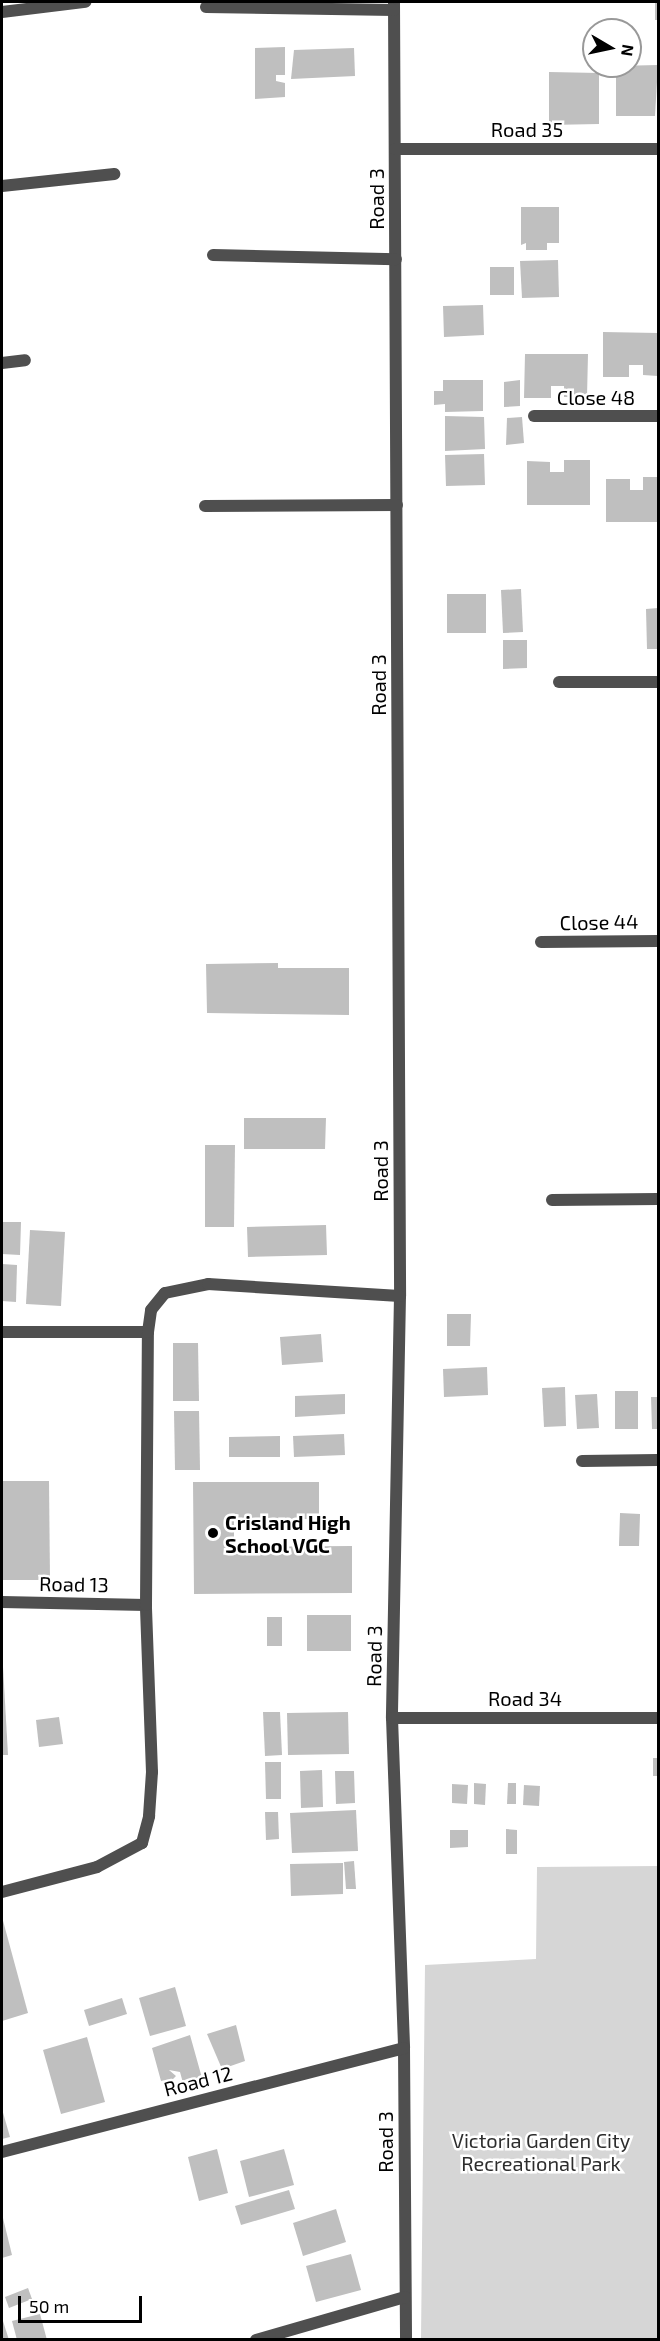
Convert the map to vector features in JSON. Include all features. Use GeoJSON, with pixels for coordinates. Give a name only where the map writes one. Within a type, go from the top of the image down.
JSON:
{"type":"FeatureCollection","features":[{"type":"Feature","properties":{"kind":"street"},"geometry":{"type":"LineString","coordinates":[[2,12],[85,2]]}},
{"type":"Feature","properties":{"kind":"street"},"geometry":{"type":"LineString","coordinates":[[206,7],[394,6]]}},
{"type":"Feature","properties":{"kind":"street","name":"Road 3"},"geometry":{"type":"LineString","coordinates":[[394,6],[400,1296],[392,1718],[404,2048],[406,2340]]}},
{"type":"Feature","properties":{"kind":"street","name":"Road 35"},"geometry":{"type":"LineString","coordinates":[[395,149],[658,149]]}},
{"type":"Feature","properties":{"kind":"street"},"geometry":{"type":"LineString","coordinates":[[2,186],[114,174]]}},
{"type":"Feature","properties":{"kind":"street"},"geometry":{"type":"LineString","coordinates":[[213,255],[396,259]]}},
{"type":"Feature","properties":{"kind":"street"},"geometry":{"type":"LineString","coordinates":[[2,363],[25,360]]}},
{"type":"Feature","properties":{"kind":"street","name":"Close 48"},"geometry":{"type":"LineString","coordinates":[[534,416],[658,416]]}},
{"type":"Feature","properties":{"kind":"street"},"geometry":{"type":"LineString","coordinates":[[205,507],[397,505]]}},
{"type":"Feature","properties":{"kind":"street"},"geometry":{"type":"LineString","coordinates":[[560,682],[658,682]]}},
{"type":"Feature","properties":{"kind":"street","name":"Close 44"},"geometry":{"type":"LineString","coordinates":[[541,942],[658,941]]}},
{"type":"Feature","properties":{"kind":"street"},"geometry":{"type":"LineString","coordinates":[[552,1200],[658,1199]]}},
{"type":"Feature","properties":{"kind":"street"},"geometry":{"type":"LineString","coordinates":[[2,1892],[97,1867],[142,1843],[152,1772],[146,1605],[148,1332],[151,1310],[165,1293],[208,1284],[400,1296]]}},
{"type":"Feature","properties":{"kind":"street"},"geometry":{"type":"LineString","coordinates":[[2,1332],[148,1332]]}},
{"type":"Feature","properties":{"kind":"street"},"geometry":{"type":"LineString","coordinates":[[582,1461],[658,1460]]}},
{"type":"Feature","properties":{"kind":"street","name":"Road 13"},"geometry":{"type":"LineString","coordinates":[[2,1602],[146,1605]]}},
{"type":"Feature","properties":{"kind":"street","name":"Road 34"},"geometry":{"type":"LineString","coordinates":[[392,1718],[658,1718]]}},
{"type":"Feature","properties":{"kind":"street","name":"Road 12"},"geometry":{"type":"LineString","coordinates":[[2,2152],[404,2048]]}},
{"type":"Feature","properties":{"kind":"street"},"geometry":{"type":"LineString","coordinates":[[256,2340],[405,2297]]}},
{"type":"Feature","properties":{"kind":"green space","name":"Victoria Garden City Recreational Park"},"geometry":{"type":"Polygon","coordinates":[[[658,1866],[658,2339],[421,2339],[425,1965],[536,1959],[537,1867],[658,1866]]]}},
{"type":"Feature","properties":{"kind":"building"},"geometry":{"type":"Polygon","coordinates":[[[655,2],[658,2],[658,20],[655,20],[655,2]]]}},
{"type":"Feature","properties":{"kind":"building"},"geometry":{"type":"Polygon","coordinates":[[[285,47],[285,75],[276,75],[276,81],[285,83],[285,97],[255,99],[255,48],[285,47]]]}},
{"type":"Feature","properties":{"kind":"building"},"geometry":{"type":"Polygon","coordinates":[[[354,48],[355,76],[291,79],[294,50],[354,48]]]}},
{"type":"Feature","properties":{"kind":"building"},"geometry":{"type":"Polygon","coordinates":[[[642,65],[658,65],[655,116],[616,116],[616,78],[642,78],[642,65]]]}},
{"type":"Feature","properties":{"kind":"building"},"geometry":{"type":"Polygon","coordinates":[[[549,72],[582,73],[582,78],[599,78],[599,124],[549,125],[549,72]]]}},
{"type":"Feature","properties":{"kind":"building"},"geometry":{"type":"Polygon","coordinates":[[[521,207],[559,207],[559,243],[547,243],[547,250],[526,250],[526,243],[521,245],[521,207]]]}},
{"type":"Feature","properties":{"kind":"building"},"geometry":{"type":"Polygon","coordinates":[[[558,260],[559,297],[522,298],[520,261],[558,260]]]}},
{"type":"Feature","properties":{"kind":"building"},"geometry":{"type":"Polygon","coordinates":[[[490,267],[514,267],[514,295],[490,295],[490,267]]]}},
{"type":"Feature","properties":{"kind":"building"},"geometry":{"type":"Polygon","coordinates":[[[483,305],[484,335],[444,337],[443,306],[483,305]]]}},
{"type":"Feature","properties":{"kind":"building"},"geometry":{"type":"Polygon","coordinates":[[[603,332],[658,333],[658,376],[643,375],[643,365],[629,365],[629,377],[603,377],[603,332]]]}},
{"type":"Feature","properties":{"kind":"building"},"geometry":{"type":"Polygon","coordinates":[[[525,354],[588,354],[587,397],[564,397],[564,386],[551,386],[551,398],[524,398],[525,354]]]}},
{"type":"Feature","properties":{"kind":"building"},"geometry":{"type":"Polygon","coordinates":[[[443,380],[483,380],[483,411],[445,412],[445,404],[434,405],[434,391],[443,391],[443,380]]]}},
{"type":"Feature","properties":{"kind":"building"},"geometry":{"type":"Polygon","coordinates":[[[520,380],[520,406],[504,407],[504,382],[520,380]]]}},
{"type":"Feature","properties":{"kind":"building"},"geometry":{"type":"Polygon","coordinates":[[[445,416],[484,417],[485,449],[445,451],[445,416]]]}},
{"type":"Feature","properties":{"kind":"building"},"geometry":{"type":"Polygon","coordinates":[[[522,417],[524,443],[506,445],[507,418],[522,417]]]}},
{"type":"Feature","properties":{"kind":"building"},"geometry":{"type":"Polygon","coordinates":[[[484,454],[485,485],[446,486],[445,455],[484,454]]]}},
{"type":"Feature","properties":{"kind":"building"},"geometry":{"type":"Polygon","coordinates":[[[564,460],[590,460],[590,505],[527,505],[527,461],[550,462],[550,472],[564,472],[564,460]]]}},
{"type":"Feature","properties":{"kind":"building"},"geometry":{"type":"Polygon","coordinates":[[[643,477],[658,477],[658,522],[606,522],[606,479],[630,479],[630,490],[643,490],[643,477]]]}},
{"type":"Feature","properties":{"kind":"building"},"geometry":{"type":"Polygon","coordinates":[[[521,589],[523,632],[503,633],[501,590],[521,589]]]}},
{"type":"Feature","properties":{"kind":"building"},"geometry":{"type":"Polygon","coordinates":[[[447,594],[486,594],[486,633],[447,633],[447,594]]]}},
{"type":"Feature","properties":{"kind":"building"},"geometry":{"type":"Polygon","coordinates":[[[658,608],[658,649],[647,649],[646,609],[658,608]]]}},
{"type":"Feature","properties":{"kind":"building"},"geometry":{"type":"Polygon","coordinates":[[[503,640],[527,640],[527,668],[503,669],[503,640]]]}},
{"type":"Feature","properties":{"kind":"building"},"geometry":{"type":"Polygon","coordinates":[[[278,963],[278,968],[349,968],[349,1015],[207,1013],[206,964],[278,963]]]}},
{"type":"Feature","properties":{"kind":"building"},"geometry":{"type":"Polygon","coordinates":[[[244,1118],[326,1118],[325,1149],[244,1149],[244,1118]]]}},
{"type":"Feature","properties":{"kind":"building"},"geometry":{"type":"Polygon","coordinates":[[[205,1145],[235,1145],[234,1227],[205,1227],[205,1145]]]}},
{"type":"Feature","properties":{"kind":"building"},"geometry":{"type":"Polygon","coordinates":[[[2,1222],[21,1222],[20,1255],[2,1254],[2,1222]]]}},
{"type":"Feature","properties":{"kind":"building"},"geometry":{"type":"Polygon","coordinates":[[[326,1225],[327,1255],[248,1257],[247,1227],[326,1225]]]}},
{"type":"Feature","properties":{"kind":"building"},"geometry":{"type":"Polygon","coordinates":[[[30,1230],[65,1232],[61,1306],[26,1304],[30,1230]]]}},
{"type":"Feature","properties":{"kind":"building"},"geometry":{"type":"Polygon","coordinates":[[[2,1264],[17,1265],[16,1302],[2,1301],[2,1264]]]}},
{"type":"Feature","properties":{"kind":"building"},"geometry":{"type":"Polygon","coordinates":[[[447,1314],[471,1314],[470,1346],[447,1346],[447,1314]]]}},
{"type":"Feature","properties":{"kind":"building"},"geometry":{"type":"Polygon","coordinates":[[[321,1334],[323,1362],[282,1365],[280,1337],[321,1334]]]}},
{"type":"Feature","properties":{"kind":"building"},"geometry":{"type":"Polygon","coordinates":[[[173,1343],[198,1343],[199,1401],[173,1401],[173,1343]]]}},
{"type":"Feature","properties":{"kind":"building"},"geometry":{"type":"Polygon","coordinates":[[[487,1367],[488,1395],[444,1397],[443,1369],[487,1367]]]}},
{"type":"Feature","properties":{"kind":"building"},"geometry":{"type":"Polygon","coordinates":[[[565,1387],[566,1426],[544,1427],[542,1388],[565,1387]]]}},
{"type":"Feature","properties":{"kind":"building"},"geometry":{"type":"Polygon","coordinates":[[[615,1391],[638,1391],[638,1429],[615,1429],[615,1391]]]}},
{"type":"Feature","properties":{"kind":"building"},"geometry":{"type":"Polygon","coordinates":[[[345,1394],[345,1414],[295,1417],[295,1396],[345,1394]]]}},
{"type":"Feature","properties":{"kind":"building"},"geometry":{"type":"Polygon","coordinates":[[[597,1394],[599,1428],[577,1429],[575,1395],[597,1394]]]}},
{"type":"Feature","properties":{"kind":"building"},"geometry":{"type":"Polygon","coordinates":[[[651,1397],[658,1397],[658,1429],[652,1429],[651,1397]]]}},
{"type":"Feature","properties":{"kind":"building"},"geometry":{"type":"Polygon","coordinates":[[[174,1411],[199,1411],[200,1470],[175,1470],[174,1411]]]}},
{"type":"Feature","properties":{"kind":"building"},"geometry":{"type":"Polygon","coordinates":[[[344,1434],[345,1455],[294,1457],[293,1436],[344,1434]]]}},
{"type":"Feature","properties":{"kind":"building"},"geometry":{"type":"Polygon","coordinates":[[[280,1436],[280,1457],[229,1457],[229,1437],[280,1436]]]}},
{"type":"Feature","properties":{"kind":"building"},"geometry":{"type":"Polygon","coordinates":[[[2,1481],[49,1481],[50,1580],[2,1580],[2,1481]]]}},
{"type":"Feature","properties":{"kind":"building","name":"Crisland High School VGC"},"geometry":{"type":"Polygon","coordinates":[[[193,1482],[319,1482],[319,1519],[234,1519],[234,1547],[352,1546],[352,1593],[194,1594],[193,1482]]]}},
{"type":"Feature","properties":{"kind":"building"},"geometry":{"type":"Polygon","coordinates":[[[620,1513],[640,1514],[639,1546],[619,1546],[620,1513]]]}},
{"type":"Feature","properties":{"kind":"building"},"geometry":{"type":"Polygon","coordinates":[[[307,1615],[351,1615],[351,1651],[307,1651],[307,1615]]]}},
{"type":"Feature","properties":{"kind":"building"},"geometry":{"type":"Polygon","coordinates":[[[267,1617],[282,1617],[282,1646],[267,1646],[267,1617]]]}},
{"type":"Feature","properties":{"kind":"building"},"geometry":{"type":"Polygon","coordinates":[[[2,1649],[8,1755],[2,1755],[2,1649]]]}},
{"type":"Feature","properties":{"kind":"building"},"geometry":{"type":"Polygon","coordinates":[[[263,1712],[280,1712],[282,1755],[265,1756],[263,1712]]]}},
{"type":"Feature","properties":{"kind":"building"},"geometry":{"type":"Polygon","coordinates":[[[348,1712],[349,1754],[288,1755],[287,1713],[348,1712]]]}},
{"type":"Feature","properties":{"kind":"building"},"geometry":{"type":"Polygon","coordinates":[[[59,1717],[63,1744],[39,1747],[36,1720],[59,1717]]]}},
{"type":"Feature","properties":{"kind":"building"},"geometry":{"type":"Polygon","coordinates":[[[653,1758],[658,1758],[658,1776],[653,1776],[653,1758]]]}},
{"type":"Feature","properties":{"kind":"building"},"geometry":{"type":"Polygon","coordinates":[[[265,1762],[281,1762],[281,1799],[266,1799],[265,1762]]]}},
{"type":"Feature","properties":{"kind":"building"},"geometry":{"type":"Polygon","coordinates":[[[322,1770],[323,1807],[301,1808],[300,1771],[322,1770]]]}},
{"type":"Feature","properties":{"kind":"building"},"geometry":{"type":"Polygon","coordinates":[[[335,1771],[354,1771],[355,1803],[336,1804],[335,1771]]]}},
{"type":"Feature","properties":{"kind":"building"},"geometry":{"type":"Polygon","coordinates":[[[474,1783],[486,1784],[485,1805],[474,1804],[474,1783]]]}},
{"type":"Feature","properties":{"kind":"building"},"geometry":{"type":"Polygon","coordinates":[[[508,1783],[516,1783],[516,1804],[507,1804],[508,1783]]]}},
{"type":"Feature","properties":{"kind":"building"},"geometry":{"type":"Polygon","coordinates":[[[452,1784],[468,1785],[467,1804],[452,1803],[452,1784]]]}},
{"type":"Feature","properties":{"kind":"building"},"geometry":{"type":"Polygon","coordinates":[[[524,1785],[540,1786],[539,1806],[523,1805],[524,1785]]]}},
{"type":"Feature","properties":{"kind":"building"},"geometry":{"type":"Polygon","coordinates":[[[356,1810],[358,1851],[292,1853],[290,1813],[356,1810]]]}},
{"type":"Feature","properties":{"kind":"building"},"geometry":{"type":"Polygon","coordinates":[[[265,1812],[278,1812],[279,1839],[266,1840],[265,1812]]]}},
{"type":"Feature","properties":{"kind":"building"},"geometry":{"type":"Polygon","coordinates":[[[506,1829],[517,1830],[517,1854],[506,1854],[506,1829]]]}},
{"type":"Feature","properties":{"kind":"building"},"geometry":{"type":"Polygon","coordinates":[[[450,1830],[468,1830],[468,1847],[450,1848],[450,1830]]]}},
{"type":"Feature","properties":{"kind":"building"},"geometry":{"type":"Polygon","coordinates":[[[354,1861],[356,1889],[346,1889],[344,1862],[354,1861]]]}},
{"type":"Feature","properties":{"kind":"building"},"geometry":{"type":"Polygon","coordinates":[[[343,1863],[343,1894],[291,1896],[290,1864],[343,1863]]]}},
{"type":"Feature","properties":{"kind":"building"},"geometry":{"type":"Polygon","coordinates":[[[2,1917],[28,2013],[2,2021],[2,1917]]]}},
{"type":"Feature","properties":{"kind":"building"},"geometry":{"type":"Polygon","coordinates":[[[175,1987],[186,2026],[150,2036],[139,1998],[175,1987]]]}},
{"type":"Feature","properties":{"kind":"building"},"geometry":{"type":"Polygon","coordinates":[[[122,1998],[127,2014],[89,2026],[84,2010],[122,1998]]]}},
{"type":"Feature","properties":{"kind":"building"},"geometry":{"type":"Polygon","coordinates":[[[236,2025],[245,2061],[222,2069],[207,2034],[236,2025]]]}},
{"type":"Feature","properties":{"kind":"building"},"geometry":{"type":"Polygon","coordinates":[[[190,2035],[202,2078],[183,2083],[180,2072],[169,2070],[176,2076],[167,2085],[161,2081],[152,2048],[190,2035]]]}},
{"type":"Feature","properties":{"kind":"building"},"geometry":{"type":"Polygon","coordinates":[[[87,2037],[105,2102],[61,2114],[43,2050],[87,2037]]]}},
{"type":"Feature","properties":{"kind":"building"},"geometry":{"type":"Polygon","coordinates":[[[2,2109],[10,2137],[2,2139],[2,2109]]]}},
{"type":"Feature","properties":{"kind":"building"},"geometry":{"type":"Polygon","coordinates":[[[217,2149],[228,2193],[199,2201],[188,2157],[217,2149]]]}},
{"type":"Feature","properties":{"kind":"building"},"geometry":{"type":"Polygon","coordinates":[[[284,2149],[294,2185],[249,2197],[240,2161],[284,2149]]]}},
{"type":"Feature","properties":{"kind":"building"},"geometry":{"type":"Polygon","coordinates":[[[289,2190],[295,2209],[241,2225],[235,2206],[289,2190]]]}},
{"type":"Feature","properties":{"kind":"building"},"geometry":{"type":"Polygon","coordinates":[[[336,2209],[346,2242],[303,2256],[293,2223],[336,2209]]]}},
{"type":"Feature","properties":{"kind":"building"},"geometry":{"type":"Polygon","coordinates":[[[2,2214],[12,2255],[2,2258],[2,2214]]]}},
{"type":"Feature","properties":{"kind":"building"},"geometry":{"type":"Polygon","coordinates":[[[351,2254],[361,2290],[316,2302],[306,2266],[351,2254]]]}},
{"type":"Feature","properties":{"kind":"building"},"geometry":{"type":"Polygon","coordinates":[[[28,2288],[32,2299],[9,2308],[5,2297],[28,2288]]]}},
{"type":"Feature","properties":{"kind":"building"},"geometry":{"type":"Polygon","coordinates":[[[40,2314],[47,2340],[17,2340],[12,2321],[40,2314]]]}},
{"type":"Feature","properties":{"kind":"building"},"geometry":{"type":"Polygon","coordinates":[[[3,2321],[9,2340],[2,2340],[3,2321]]]}},
{"type":"Feature","properties":{"kind":"place","name":"Crisland High School VGC"},"geometry":{"type":"Point","coordinates":[213,1533]}}]}
